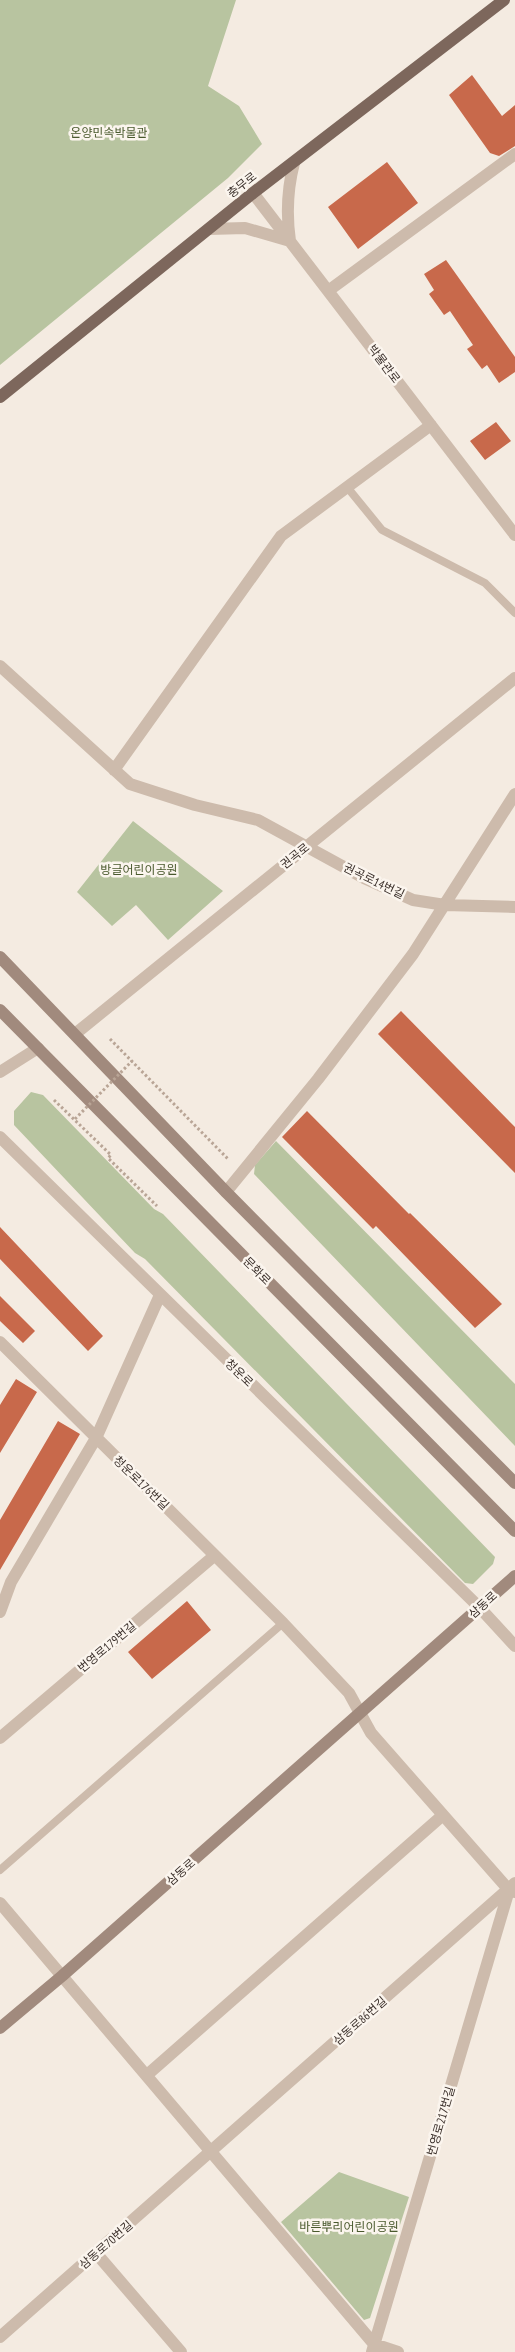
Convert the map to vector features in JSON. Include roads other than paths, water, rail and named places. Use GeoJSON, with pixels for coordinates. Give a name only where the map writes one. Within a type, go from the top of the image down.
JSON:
{"type":"FeatureCollection","features":[{"type":"Feature","properties":{"kind":"main road","name":"충무로"},"geometry":{"type":"LineString","coordinates":[[0,397],[253,193],[504,0]]}},
{"type":"Feature","properties":{"kind":"main road"},"geometry":{"type":"LineString","coordinates":[[0,957],[226,1192],[515,1482]]}},
{"type":"Feature","properties":{"kind":"main road","name":"문화로"},"geometry":{"type":"LineString","coordinates":[[0,1010],[515,1530]]}},
{"type":"Feature","properties":{"kind":"main road","name":"삼동로"},"geometry":{"type":"LineString","coordinates":[[0,2028],[62,1976],[515,1576]]}},
{"type":"Feature","properties":{"kind":"street"},"geometry":{"type":"LineString","coordinates":[[328,291],[515,154]]}},
{"type":"Feature","properties":{"kind":"street"},"geometry":{"type":"LineString","coordinates":[[209,228],[245,228],[290,240],[286,213],[287,194],[294,163]]}},
{"type":"Feature","properties":{"kind":"street","name":"박물관로"},"geometry":{"type":"LineString","coordinates":[[253,193],[515,535]]}},
{"type":"Feature","properties":{"kind":"street"},"geometry":{"type":"LineString","coordinates":[[114,770],[281,536],[431,425]]}},
{"type":"Feature","properties":{"kind":"street","name":"권곡로14번길"},"geometry":{"type":"LineString","coordinates":[[0,666],[130,784],[195,805],[258,820],[364,878],[414,900],[445,904],[515,906]]}},
{"type":"Feature","properties":{"kind":"street","name":"권곡로"},"geometry":{"type":"LineString","coordinates":[[75,1034],[515,678]]}},
{"type":"Feature","properties":{"kind":"street"},"geometry":{"type":"LineString","coordinates":[[226,1192],[318,1079],[413,954],[515,794]]}},
{"type":"Feature","properties":{"kind":"street"},"geometry":{"type":"LineString","coordinates":[[0,1072],[38,1048]]}},
{"type":"Feature","properties":{"kind":"street","name":"청운로"},"geometry":{"type":"LineString","coordinates":[[0,1137],[480,1608]]}},
{"type":"Feature","properties":{"kind":"street"},"geometry":{"type":"LineString","coordinates":[[0,1612],[11,1582],[96,1438],[160,1295]]}},
{"type":"Feature","properties":{"kind":"street","name":"청운로176번길"},"geometry":{"type":"LineString","coordinates":[[0,1342],[214,1556],[284,1623],[349,1692],[360,1714]]}},
{"type":"Feature","properties":{"kind":"street","name":"번영로179번길"},"geometry":{"type":"LineString","coordinates":[[0,1738],[214,1556]]}},
{"type":"Feature","properties":{"kind":"street"},"geometry":{"type":"LineString","coordinates":[[480,1608],[515,1646]]}},
{"type":"Feature","properties":{"kind":"street"},"geometry":{"type":"LineString","coordinates":[[360,1714],[371,1733],[443,1815],[513,1888]]}},
{"type":"Feature","properties":{"kind":"street"},"geometry":{"type":"LineString","coordinates":[[147,2075],[443,1815]]}},
{"type":"Feature","properties":{"kind":"street","name":"삼동로86번길"},"geometry":{"type":"LineString","coordinates":[[212,2152],[513,1888]]}},
{"type":"Feature","properties":{"kind":"street","name":"번영로217번길"},"geometry":{"type":"LineString","coordinates":[[373,2348],[513,1888]]}},
{"type":"Feature","properties":{"kind":"street"},"geometry":{"type":"LineString","coordinates":[[0,1903],[212,2152],[373,2348],[398,2352]]}},
{"type":"Feature","properties":{"kind":"street","name":"삼동로70번길"},"geometry":{"type":"LineString","coordinates":[[0,2337],[212,2152]]}},
{"type":"Feature","properties":{"kind":"street"},"geometry":{"type":"LineString","coordinates":[[96,2254],[181,2352]]}},
{"type":"Feature","properties":{"kind":"lane"},"geometry":{"type":"LineString","coordinates":[[347,487],[382,530],[485,583],[515,613]]}},
{"type":"Feature","properties":{"kind":"lane"},"geometry":{"type":"LineString","coordinates":[[0,1870],[284,1623]]}},
{"type":"Feature","properties":{"kind":"park label","name":"온양민속박물관"},"geometry":{"type":"Point","coordinates":[109,133]}},
{"type":"Feature","properties":{"kind":"park label","name":"방글어린이공원"},"geometry":{"type":"Point","coordinates":[139,870]}},
{"type":"Feature","properties":{"kind":"park label","name":"바른뿌리어린이공원"},"geometry":{"type":"Point","coordinates":[349,2227]}}]}
